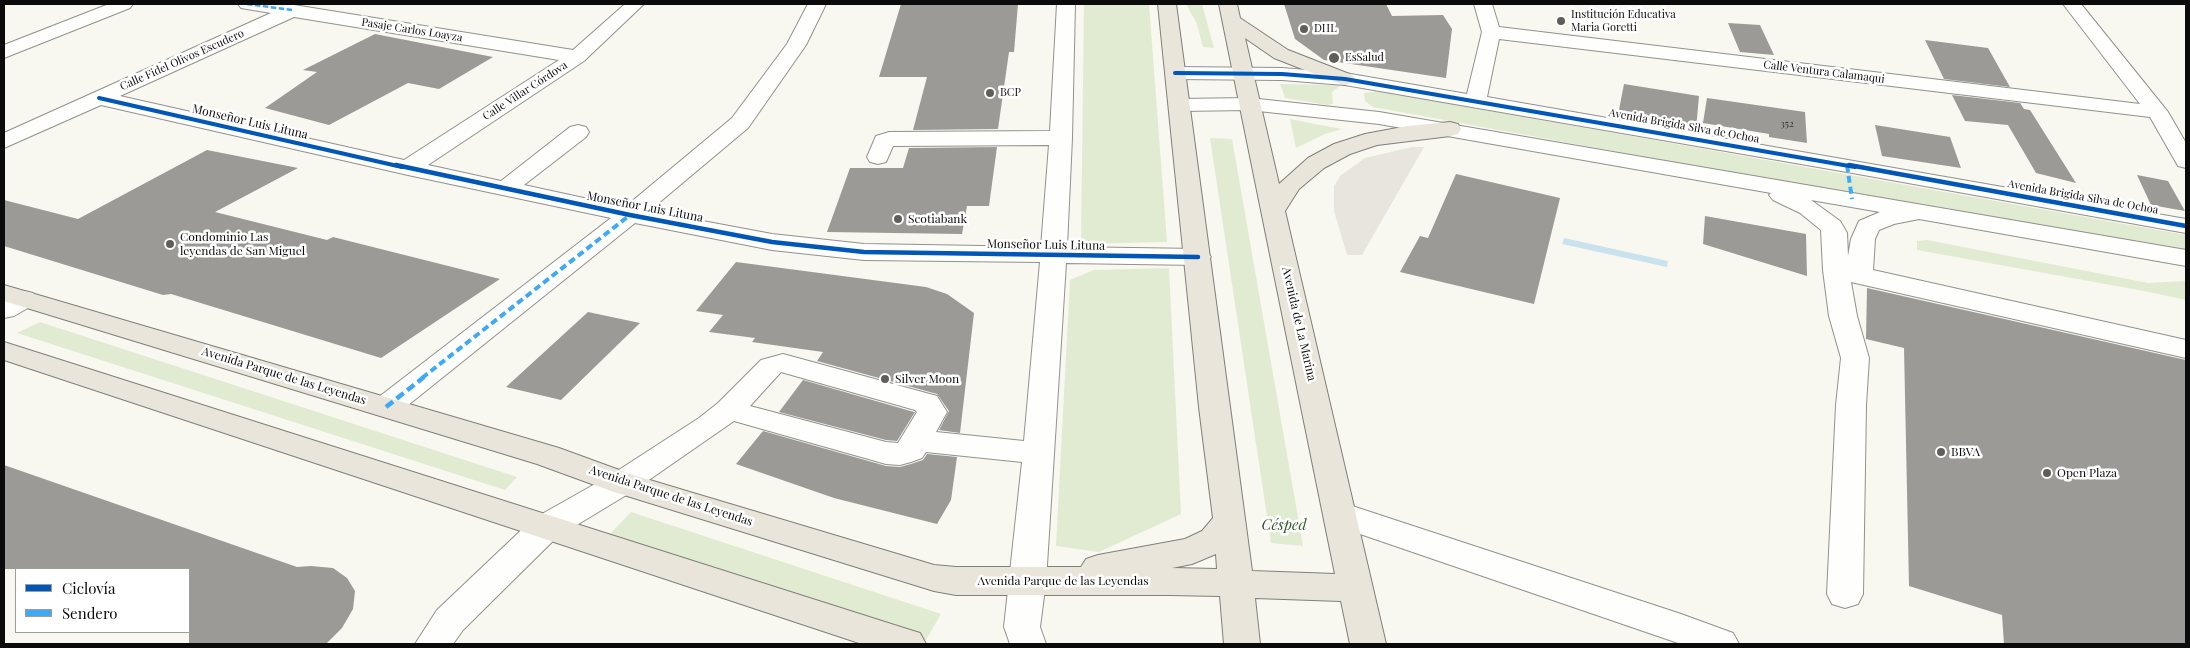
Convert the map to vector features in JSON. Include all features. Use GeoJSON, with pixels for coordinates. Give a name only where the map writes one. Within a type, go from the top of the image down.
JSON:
{"type":"FeatureCollection","features":[{"type":"Feature","properties":{"kind":"main road"},"geometry":{"type":"LineString","coordinates":[[1167,4],[1214,407],[1230,522],[1242,644]]}},
{"type":"Feature","properties":{"kind":"main road"},"geometry":{"type":"LineString","coordinates":[[1230,12],[1281,54],[1345,79]]}},
{"type":"Feature","properties":{"kind":"main road","name":"Avenida de La Marina"},"geometry":{"type":"LineString","coordinates":[[1230,12],[1368,644]]}},
{"type":"Feature","properties":{"kind":"main road"},"geometry":{"type":"LineString","coordinates":[[1273,212],[1290,185],[1316,163],[1342,150],[1373,140],[1408,133],[1450,129]]}},
{"type":"Feature","properties":{"kind":"main road","name":"Avenida Parque de las Leyendas"},"geometry":{"type":"LineString","coordinates":[[10,301],[386,407],[548,456],[622,483],[934,578],[956,581],[1169,581],[1356,588]]}},
{"type":"Feature","properties":{"kind":"main road"},"geometry":{"type":"LineString","coordinates":[[4,351],[907,644]]}},
{"type":"Feature","properties":{"kind":"main road"},"geometry":{"type":"LineString","coordinates":[[1028,581],[1192,551],[1214,540],[1230,522]]}},
{"type":"Feature","properties":{"kind":"street"},"geometry":{"type":"LineString","coordinates":[[4,52],[124,4]]}},
{"type":"Feature","properties":{"kind":"street","name":"Pasaje Carlos Loayza"},"geometry":{"type":"LineString","coordinates":[[247,4],[299,7],[578,57]]}},
{"type":"Feature","properties":{"kind":"street","name":"Calle Villar Córdova"},"geometry":{"type":"LineString","coordinates":[[408,168],[578,57],[635,4]]}},
{"type":"Feature","properties":{"kind":"street"},"geometry":{"type":"LineString","coordinates":[[386,407],[630,215],[740,123],[796,45],[817,4]]}},
{"type":"Feature","properties":{"kind":"street"},"geometry":{"type":"LineString","coordinates":[[1028,644],[1022,627],[1028,581],[1054,255],[1066,4]]}},
{"type":"Feature","properties":{"kind":"street"},"geometry":{"type":"LineString","coordinates":[[1476,100],[1491,32],[1483,4]]}},
{"type":"Feature","properties":{"kind":"street"},"geometry":{"type":"LineString","coordinates":[[2071,4],[2157,112],[2186,161]]}},
{"type":"Feature","properties":{"kind":"street","name":"Calle Fidel Olivos Escudero"},"geometry":{"type":"LineString","coordinates":[[4,141],[299,7]]}},
{"type":"Feature","properties":{"kind":"street","name":"Calle Ventura Calamaqui"},"geometry":{"type":"LineString","coordinates":[[1491,32],[2157,112]]}},
{"type":"Feature","properties":{"kind":"street","name":"Avenida Brigida Silva de Ochoa"},"geometry":{"type":"LineString","coordinates":[[1175,73],[1242,73],[1345,79],[1476,100],[2186,226]]}},
{"type":"Feature","properties":{"kind":"street"},"geometry":{"type":"LineString","coordinates":[[1379,118],[1366,112],[1359,105],[1358,98],[1364,92],[1388,86]]}},
{"type":"Feature","properties":{"kind":"street","name":"Monseñor Luis Lituna"},"geometry":{"type":"LineString","coordinates":[[99,98],[408,168],[630,215],[772,242],[864,252],[1198,257]]}},
{"type":"Feature","properties":{"kind":"street"},"geometry":{"type":"LineString","coordinates":[[1179,105],[1249,104],[1379,118],[2186,258]]}},
{"type":"Feature","properties":{"kind":"street"},"geometry":{"type":"LineString","coordinates":[[506,188],[578,132]]}},
{"type":"Feature","properties":{"kind":"street"},"geometry":{"type":"LineString","coordinates":[[878,157],[884,141],[889,138],[1061,138]]}},
{"type":"Feature","properties":{"kind":"street"},"geometry":{"type":"LineString","coordinates":[[1755,182],[1809,208],[1831,226],[1847,273],[1844,316],[1855,358],[1851,405],[1845,594]]}},
{"type":"Feature","properties":{"kind":"street"},"geometry":{"type":"LineString","coordinates":[[1847,273],[1864,239],[1868,226],[1888,217],[1924,212]]}},
{"type":"Feature","properties":{"kind":"street"},"geometry":{"type":"LineString","coordinates":[[1847,273],[2186,349]]}},
{"type":"Feature","properties":{"kind":"street"},"geometry":{"type":"LineString","coordinates":[[433,644],[450,620],[545,528],[622,483],[729,410],[771,366],[784,363],[926,403],[932,412],[911,450],[900,454],[886,453],[729,410]]}},
{"type":"Feature","properties":{"kind":"street"},"geometry":{"type":"LineString","coordinates":[[916,440],[1038,453]]}},
{"type":"Feature","properties":{"kind":"street"},"geometry":{"type":"LineString","coordinates":[[1340,514],[1658,621],[1720,644]]}},
{"type":"Feature","properties":{"kind":"green space"},"geometry":{"type":"Polygon","coordinates":[[[1084,4],[1149,4],[1167,242],[1081,244],[1084,4]]]}},
{"type":"Feature","properties":{"kind":"green space"},"geometry":{"type":"Polygon","coordinates":[[[1186,4],[1202,4],[1214,48],[1203,47],[1197,24],[1186,4]]]}},
{"type":"Feature","properties":{"kind":"green space"},"geometry":{"type":"Polygon","coordinates":[[[1280,84],[1340,86],[1332,92],[1333,104],[1328,105],[1285,98],[1280,84]]]}},
{"type":"Feature","properties":{"kind":"green space"},"geometry":{"type":"Polygon","coordinates":[[[1379,91],[2186,235],[2186,256],[1373,107],[1365,101],[1364,93],[1379,91]]]}},
{"type":"Feature","properties":{"kind":"green space"},"geometry":{"type":"Polygon","coordinates":[[[1290,119],[1342,129],[1325,134],[1296,148],[1290,119]]]}},
{"type":"Feature","properties":{"kind":"green space","name":"Césped"},"geometry":{"type":"Polygon","coordinates":[[[1210,138],[1232,139],[1303,546],[1271,543],[1210,138]]]}},
{"type":"Feature","properties":{"kind":"green space"},"geometry":{"type":"Polygon","coordinates":[[[1927,240],[2148,283],[2186,281],[2186,300],[1917,250],[1917,241],[1927,240]]]}},
{"type":"Feature","properties":{"kind":"green space"},"geometry":{"type":"Polygon","coordinates":[[[1169,268],[1181,514],[1099,552],[1056,546],[1070,280],[1094,270],[1169,268]]]}},
{"type":"Feature","properties":{"kind":"green space"},"geometry":{"type":"Polygon","coordinates":[[[40,322],[517,477],[505,490],[17,333],[40,322]]]}},
{"type":"Feature","properties":{"kind":"green space"},"geometry":{"type":"Polygon","coordinates":[[[631,512],[941,614],[926,640],[610,534],[631,512]]]}},
{"type":"Feature","properties":{"kind":"shaded area"},"geometry":{"type":"Polygon","coordinates":[[[1412,147],[1424,147],[1362,255],[1347,255],[1334,211],[1334,186],[1341,175],[1365,158],[1412,147]]]}},
{"type":"Feature","properties":{"kind":"water"},"geometry":{"type":"Polygon","coordinates":[[[1564,238],[1668,261],[1667,267],[1562,244],[1564,238]]]}},
{"type":"Feature","properties":{"kind":"building"},"geometry":{"type":"Polygon","coordinates":[[[901,4],[1018,4],[1014,52],[1009,52],[998,129],[913,130],[927,77],[879,77],[901,4]]]}},
{"type":"Feature","properties":{"kind":"building"},"geometry":{"type":"Polygon","coordinates":[[[1284,4],[1386,4],[1392,16],[1443,15],[1452,29],[1446,78],[1324,60],[1295,39],[1284,4]]]}},
{"type":"Feature","properties":{"kind":"building"},"geometry":{"type":"Polygon","coordinates":[[[1728,23],[1760,25],[1774,55],[1740,52],[1728,23]]]}},
{"type":"Feature","properties":{"kind":"building"},"geometry":{"type":"Polygon","coordinates":[[[375,34],[493,57],[439,89],[408,83],[329,125],[265,108],[317,72],[303,70],[375,34]]]}},
{"type":"Feature","properties":{"kind":"building"},"geometry":{"type":"Polygon","coordinates":[[[1925,40],[1988,48],[2010,87],[1944,79],[1925,40]]]}},
{"type":"Feature","properties":{"kind":"building"},"geometry":{"type":"Polygon","coordinates":[[[1624,84],[1699,96],[1696,129],[1618,115],[1624,84]]]}},
{"type":"Feature","properties":{"kind":"building"},"geometry":{"type":"Polygon","coordinates":[[[1952,95],[2020,103],[2024,109],[2030,110],[2076,183],[2036,173],[2008,125],[1965,121],[1952,95]]]}},
{"type":"Feature","properties":{"kind":"building"},"geometry":{"type":"Polygon","coordinates":[[[1707,98],[1805,112],[1807,143],[1769,137],[1769,134],[1703,123],[1707,98]]]}},
{"type":"Feature","properties":{"kind":"building"},"geometry":{"type":"Polygon","coordinates":[[[1875,125],[1950,137],[1961,168],[1882,156],[1875,125]]]}},
{"type":"Feature","properties":{"kind":"building"},"geometry":{"type":"Polygon","coordinates":[[[997,147],[989,206],[967,206],[962,234],[827,232],[850,168],[903,168],[909,148],[997,147]]]}},
{"type":"Feature","properties":{"kind":"building"},"geometry":{"type":"Polygon","coordinates":[[[207,150],[298,168],[215,212],[327,240],[333,237],[500,279],[381,358],[171,294],[163,295],[4,246],[4,200],[78,219],[207,150]]]}},
{"type":"Feature","properties":{"kind":"building"},"geometry":{"type":"Polygon","coordinates":[[[1456,174],[1560,198],[1534,304],[1400,272],[1420,236],[1428,238],[1456,174]]]}},
{"type":"Feature","properties":{"kind":"building"},"geometry":{"type":"Polygon","coordinates":[[[2137,175],[2168,181],[2185,211],[2151,205],[2137,175]]]}},
{"type":"Feature","properties":{"kind":"building"},"geometry":{"type":"Polygon","coordinates":[[[1705,216],[1806,234],[1807,276],[1703,244],[1705,216]]]}},
{"type":"Feature","properties":{"kind":"building"},"geometry":{"type":"Polygon","coordinates":[[[736,262],[926,287],[947,294],[974,313],[960,433],[939,430],[949,411],[937,394],[817,361],[823,352],[752,342],[755,338],[709,332],[723,315],[696,311],[736,262]]]}},
{"type":"Feature","properties":{"kind":"building","name":"Open Plaza"},"geometry":{"type":"Polygon","coordinates":[[[1867,288],[2186,360],[2186,644],[2004,644],[2002,615],[1909,586],[1904,348],[1866,339],[1867,288]]]}},
{"type":"Feature","properties":{"kind":"building"},"geometry":{"type":"Polygon","coordinates":[[[588,312],[640,323],[561,400],[506,387],[588,312]]]}},
{"type":"Feature","properties":{"kind":"building"},"geometry":{"type":"Polygon","coordinates":[[[803,380],[915,412],[897,441],[886,440],[779,412],[803,380]]]}},
{"type":"Feature","properties":{"kind":"building"},"geometry":{"type":"Polygon","coordinates":[[[763,431],[886,466],[900,467],[911,464],[923,460],[927,454],[957,457],[951,500],[937,524],[834,498],[736,464],[763,431]]]}},
{"type":"Feature","properties":{"kind":"building"},"geometry":{"type":"Polygon","coordinates":[[[4,465],[297,567],[333,568],[347,578],[355,591],[353,609],[342,628],[326,644],[189,644],[190,568],[4,569],[4,465]]]}},
{"type":"Feature","properties":{"kind":"marked path"},"geometry":{"type":"LineString","coordinates":[[247,4],[292,10]]}},
{"type":"Feature","properties":{"kind":"marked path"},"geometry":{"type":"LineString","coordinates":[[1847,165],[1852,199]]}},
{"type":"Feature","properties":{"kind":"marked path"},"geometry":{"type":"LineString","coordinates":[[386,407],[630,215]]}},
{"type":"Feature","properties":{"kind":"cycle path"},"geometry":{"type":"LineString","coordinates":[[1175,73],[1282,74],[1345,79],[1847,165],[2186,226]]}},
{"type":"Feature","properties":{"kind":"cycle path"},"geometry":{"type":"LineString","coordinates":[[99,98],[408,168],[630,215],[772,242],[864,252],[1198,257]]}},
{"type":"Feature","properties":{"kind":"place","name":"Institución Educativa Maria Goretti"},"geometry":{"type":"Point","coordinates":[1561,21]}},
{"type":"Feature","properties":{"kind":"place","name":"DHL"},"geometry":{"type":"Point","coordinates":[1304,29]}},
{"type":"Feature","properties":{"kind":"place","name":"EsSalud"},"geometry":{"type":"Point","coordinates":[1334,58]}},
{"type":"Feature","properties":{"kind":"place","name":"BCP"},"geometry":{"type":"Point","coordinates":[990,93]}},
{"type":"Feature","properties":{"kind":"place","name":"Scotiabank"},"geometry":{"type":"Point","coordinates":[898,219]}},
{"type":"Feature","properties":{"kind":"place","name":"Condominio Las leyendas de San Miguel"},"geometry":{"type":"Point","coordinates":[170,244]}},
{"type":"Feature","properties":{"kind":"place","name":"Silver Moon"},"geometry":{"type":"Point","coordinates":[885,379]}},
{"type":"Feature","properties":{"kind":"place","name":"BBVA"},"geometry":{"type":"Point","coordinates":[1941,452]}},
{"type":"Feature","properties":{"kind":"place","name":"Open Plaza"},"geometry":{"type":"Point","coordinates":[2047,473]}}]}
